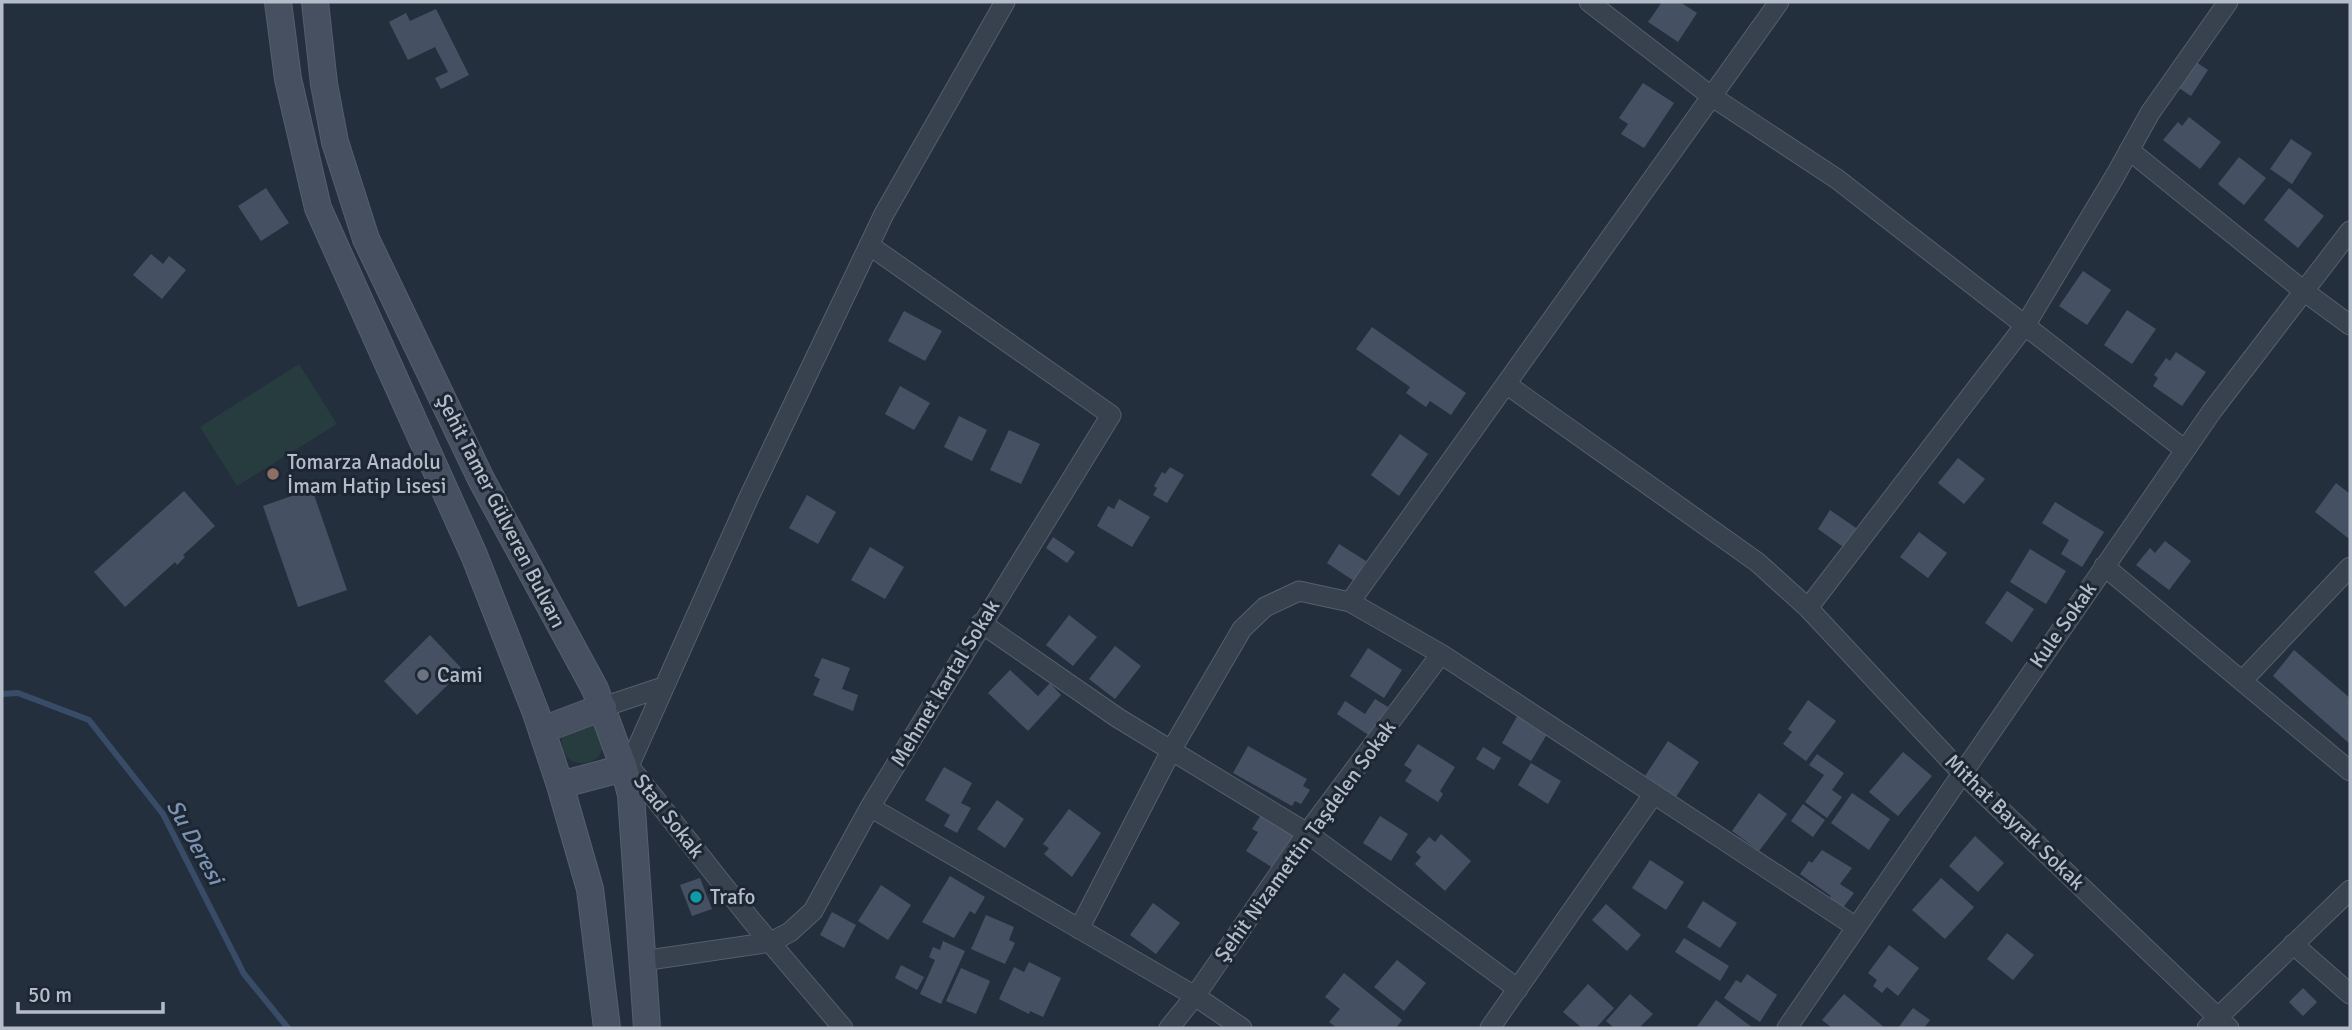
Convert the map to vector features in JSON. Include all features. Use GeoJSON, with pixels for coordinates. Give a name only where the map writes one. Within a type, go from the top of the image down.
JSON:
{"type":"FeatureCollection","features":[{"type":"Feature","properties":{"kind":"main road","name":"Şehit Tamer Gülveren Bulvarı"},"geometry":{"type":"LineString","coordinates":[[278,2],[288,79],[318,208],[474,555],[542,730],[560,785],[590,889],[607,1028]]}},
{"type":"Feature","properties":{"kind":"main road","name":"Şehit Tamer Gülveren Bulvarı"},"geometry":{"type":"LineString","coordinates":[[315,2],[324,84],[335,142],[366,239],[481,479],[596,689],[627,767],[647,1028]]}},
{"type":"Feature","properties":{"kind":"main road"},"geometry":{"type":"LineString","coordinates":[[542,730],[603,707]]}},
{"type":"Feature","properties":{"kind":"main road"},"geometry":{"type":"LineString","coordinates":[[560,785],[627,767]]}},
{"type":"Feature","properties":{"kind":"street"},"geometry":{"type":"LineString","coordinates":[[627,767],[749,496],[884,214],[1005,2]]}},
{"type":"Feature","properties":{"kind":"street"},"geometry":{"type":"LineString","coordinates":[[1589,2],[1711,96],[1821,167],[2185,450]]}},
{"type":"Feature","properties":{"kind":"street"},"geometry":{"type":"LineString","coordinates":[[1350,602],[1779,2]]}},
{"type":"Feature","properties":{"kind":"street"},"geometry":{"type":"LineString","coordinates":[[1808,608],[2026,324],[2150,113],[2228,2]]}},
{"type":"Feature","properties":{"kind":"street"},"geometry":{"type":"LineString","coordinates":[[2129,150],[2350,325]]}},
{"type":"Feature","properties":{"kind":"street","name":"Kule Sokak"},"geometry":{"type":"LineString","coordinates":[[1797,1025],[1856,927],[2104,566],[2212,411],[2350,231]]}},
{"type":"Feature","properties":{"kind":"street","name":"Mehmet kartal Sokak"},"geometry":{"type":"LineString","coordinates":[[771,942],[790,932],[813,911],[870,807],[1111,415],[869,245]]}},
{"type":"Feature","properties":{"kind":"street","name":"Mithat Bayrak Sokak"},"geometry":{"type":"LineString","coordinates":[[1506,384],[1757,562],[1808,608],[1961,772],[2219,1024]]}},
{"type":"Feature","properties":{"kind":"street"},"geometry":{"type":"LineString","coordinates":[[2104,566],[2350,771]]}},
{"type":"Feature","properties":{"kind":"street"},"geometry":{"type":"LineString","coordinates":[[2242,681],[2350,567]]}},
{"type":"Feature","properties":{"kind":"street"},"geometry":{"type":"LineString","coordinates":[[1079,929],[1172,749],[1242,629],[1265,607],[1298,592],[1350,602],[1441,654],[1856,927]]}},
{"type":"Feature","properties":{"kind":"street"},"geometry":{"type":"LineString","coordinates":[[981,623],[1118,718],[1307,833],[1518,989]]}},
{"type":"Feature","properties":{"kind":"street","name":"Şehit Nizamettin Taşdelen Sokak"},"geometry":{"type":"LineString","coordinates":[[1169,1028],[1195,996],[1307,833],[1441,654]]}},
{"type":"Feature","properties":{"kind":"street"},"geometry":{"type":"LineString","coordinates":[[603,707],[663,687]]}},
{"type":"Feature","properties":{"kind":"street","name":"Stad Sokak"},"geometry":{"type":"LineString","coordinates":[[627,767],[843,1028]]}},
{"type":"Feature","properties":{"kind":"street"},"geometry":{"type":"LineString","coordinates":[[1490,1028],[1653,795]]}},
{"type":"Feature","properties":{"kind":"street"},"geometry":{"type":"LineString","coordinates":[[870,807],[1195,996],[1242,1028]]}},
{"type":"Feature","properties":{"kind":"street"},"geometry":{"type":"LineString","coordinates":[[2219,1024],[2293,944],[2350,890]]}},
{"type":"Feature","properties":{"kind":"street"},"geometry":{"type":"LineString","coordinates":[[642,961],[771,942]]}},
{"type":"Feature","properties":{"kind":"street"},"geometry":{"type":"LineString","coordinates":[[2293,944],[2350,995]]}},
{"type":"Feature","properties":{"kind":"green space"},"geometry":{"type":"Polygon","coordinates":[[[299,364],[337,424],[237,486],[200,427],[299,364]]]}},
{"type":"Feature","properties":{"kind":"green space"},"geometry":{"type":"Polygon","coordinates":[[[589,722],[599,734],[602,746],[600,754],[585,763],[575,762],[567,757],[562,748],[562,735],[589,722]]]}},
{"type":"Feature","properties":{"kind":"building"},"geometry":{"type":"Polygon","coordinates":[[[1662,2],[1680,2],[1697,13],[1678,42],[1648,22],[1662,2]]]}},
{"type":"Feature","properties":{"kind":"building"},"geometry":{"type":"Polygon","coordinates":[[[436,9],[469,75],[441,89],[435,78],[448,72],[435,47],[408,60],[389,22],[406,13],[410,21],[436,9]]]}},
{"type":"Feature","properties":{"kind":"building"},"geometry":{"type":"Polygon","coordinates":[[[2196,62],[2208,70],[2191,96],[2179,88],[2196,62]]]}},
{"type":"Feature","properties":{"kind":"building"},"geometry":{"type":"Polygon","coordinates":[[[1643,83],[1674,103],[1644,148],[1621,134],[1628,124],[1619,118],[1643,83]]]}},
{"type":"Feature","properties":{"kind":"building"},"geometry":{"type":"Polygon","coordinates":[[[2189,117],[2221,142],[2200,169],[2163,140],[2178,122],[2182,126],[2189,117]]]}},
{"type":"Feature","properties":{"kind":"building"},"geometry":{"type":"Polygon","coordinates":[[[2291,139],[2312,153],[2292,184],[2270,169],[2291,139]]]}},
{"type":"Feature","properties":{"kind":"building"},"geometry":{"type":"Polygon","coordinates":[[[2239,157],[2266,178],[2244,205],[2218,184],[2239,157]]]}},
{"type":"Feature","properties":{"kind":"building"},"geometry":{"type":"Polygon","coordinates":[[[266,188],[289,223],[261,241],[238,206],[266,188]]]}},
{"type":"Feature","properties":{"kind":"building"},"geometry":{"type":"Polygon","coordinates":[[[2289,188],[2324,216],[2298,248],[2264,220],[2289,188]]]}},
{"type":"Feature","properties":{"kind":"building"},"geometry":{"type":"Polygon","coordinates":[[[151,254],[163,264],[169,256],[186,270],[162,299],[133,275],[151,254]]]}},
{"type":"Feature","properties":{"kind":"building"},"geometry":{"type":"Polygon","coordinates":[[[2083,271],[2111,290],[2087,325],[2059,306],[2083,271]]]}},
{"type":"Feature","properties":{"kind":"building"},"geometry":{"type":"Polygon","coordinates":[[[2127,310],[2156,329],[2132,364],[2104,345],[2127,310]]]}},
{"type":"Feature","properties":{"kind":"building"},"geometry":{"type":"Polygon","coordinates":[[[904,311],[942,331],[925,361],[888,341],[904,311]]]}},
{"type":"Feature","properties":{"kind":"building"},"geometry":{"type":"Polygon","coordinates":[[[1372,327],[1466,393],[1451,415],[1430,401],[1426,407],[1406,393],[1410,387],[1356,349],[1372,327]]]}},
{"type":"Feature","properties":{"kind":"building"},"geometry":{"type":"Polygon","coordinates":[[[2176,352],[2206,372],[2182,406],[2153,386],[2158,378],[2154,375],[2166,358],[2170,361],[2176,352]]]}},
{"type":"Feature","properties":{"kind":"building"},"geometry":{"type":"Polygon","coordinates":[[[900,386],[930,403],[914,430],[885,414],[900,386]]]}},
{"type":"Feature","properties":{"kind":"building"},"geometry":{"type":"Polygon","coordinates":[[[959,416],[987,430],[972,461],[944,447],[959,416]]]}},
{"type":"Feature","properties":{"kind":"building"},"geometry":{"type":"Polygon","coordinates":[[[1009,430],[1040,444],[1021,484],[990,470],[1009,430]]]}},
{"type":"Feature","properties":{"kind":"building"},"geometry":{"type":"Polygon","coordinates":[[[1400,434],[1428,454],[1399,496],[1371,475],[1400,434]]]}},
{"type":"Feature","properties":{"kind":"building"},"geometry":{"type":"Polygon","coordinates":[[[1958,458],[1985,479],[1964,504],[1938,483],[1958,458]]]}},
{"type":"Feature","properties":{"kind":"building"},"geometry":{"type":"Polygon","coordinates":[[[1170,467],[1184,475],[1167,503],[1153,495],[1157,488],[1154,486],[1162,472],[1165,474],[1170,467]]]}},
{"type":"Feature","properties":{"kind":"building"},"geometry":{"type":"Polygon","coordinates":[[[2336,483],[2350,494],[2348,538],[2315,512],[2336,483]]]}},
{"type":"Feature","properties":{"kind":"building"},"geometry":{"type":"Polygon","coordinates":[[[312,489],[347,590],[298,607],[263,506],[312,489]]]}},
{"type":"Feature","properties":{"kind":"building"},"geometry":{"type":"Polygon","coordinates":[[[184,491],[215,526],[183,555],[185,557],[177,565],[175,562],[125,607],[94,572],[184,491]]]}},
{"type":"Feature","properties":{"kind":"building"},"geometry":{"type":"Polygon","coordinates":[[[807,495],[836,512],[818,544],[789,528],[807,495]]]}},
{"type":"Feature","properties":{"kind":"building"},"geometry":{"type":"Polygon","coordinates":[[[1119,499],[1150,517],[1132,547],[1097,526],[1108,506],[1114,509],[1119,499]]]}},
{"type":"Feature","properties":{"kind":"building"},"geometry":{"type":"Polygon","coordinates":[[[2055,502],[2104,532],[2082,567],[2061,554],[2069,540],[2042,523],[2055,502]]]}},
{"type":"Feature","properties":{"kind":"building"},"geometry":{"type":"Polygon","coordinates":[[[1830,510],[1859,530],[1846,549],[1818,529],[1830,510]]]}},
{"type":"Feature","properties":{"kind":"building"},"geometry":{"type":"Polygon","coordinates":[[[1919,532],[1947,553],[1928,578],[1900,557],[1919,532]]]}},
{"type":"Feature","properties":{"kind":"building"},"geometry":{"type":"Polygon","coordinates":[[[1053,537],[1075,552],[1067,563],[1046,548],[1053,537]]]}},
{"type":"Feature","properties":{"kind":"building"},"geometry":{"type":"Polygon","coordinates":[[[2165,541],[2191,561],[2169,590],[2136,565],[2150,548],[2155,553],[2165,541]]]}},
{"type":"Feature","properties":{"kind":"building"},"geometry":{"type":"Polygon","coordinates":[[[1339,544],[1366,561],[1354,581],[1327,563],[1339,544]]]}},
{"type":"Feature","properties":{"kind":"building"},"geometry":{"type":"Polygon","coordinates":[[[870,547],[904,567],[885,599],[851,580],[870,547]]]}},
{"type":"Feature","properties":{"kind":"building"},"geometry":{"type":"Polygon","coordinates":[[[2030,549],[2066,571],[2046,604],[2010,582],[2030,549]]]}},
{"type":"Feature","properties":{"kind":"building"},"geometry":{"type":"Polygon","coordinates":[[[2007,591],[2034,609],[2012,642],[1985,623],[2007,591]]]}},
{"type":"Feature","properties":{"kind":"building"},"geometry":{"type":"Polygon","coordinates":[[[1069,615],[1097,637],[1073,666],[1046,645],[1069,615]]]}},
{"type":"Feature","properties":{"kind":"building","name":"Cami"},"geometry":{"type":"Polygon","coordinates":[[[430,635],[463,670],[417,715],[384,681],[430,635]]]}},
{"type":"Feature","properties":{"kind":"building"},"geometry":{"type":"Polygon","coordinates":[[[1115,646],[1141,666],[1115,699],[1089,679],[1115,646]]]}},
{"type":"Feature","properties":{"kind":"building"},"geometry":{"type":"Polygon","coordinates":[[[1368,648],[1402,670],[1384,698],[1350,676],[1368,648]]]}},
{"type":"Feature","properties":{"kind":"building"},"geometry":{"type":"Polygon","coordinates":[[[2294,650],[2350,698],[2350,744],[2273,676],[2294,650]]]}},
{"type":"Feature","properties":{"kind":"building"},"geometry":{"type":"Polygon","coordinates":[[[822,658],[850,668],[842,689],[858,695],[853,711],[813,695],[820,679],[814,676],[822,658]]]}},
{"type":"Feature","properties":{"kind":"building"},"geometry":{"type":"Polygon","coordinates":[[[1010,670],[1038,696],[1050,683],[1061,695],[1028,731],[988,693],[1010,670]]]}},
{"type":"Feature","properties":{"kind":"building"},"geometry":{"type":"Polygon","coordinates":[[[1375,699],[1388,707],[1370,736],[1337,714],[1345,701],[1365,714],[1375,699]]]}},
{"type":"Feature","properties":{"kind":"building"},"geometry":{"type":"Polygon","coordinates":[[[1808,700],[1836,721],[1806,761],[1783,744],[1792,732],[1788,729],[1808,700]]]}},
{"type":"Feature","properties":{"kind":"building"},"geometry":{"type":"Polygon","coordinates":[[[1519,713],[1549,731],[1531,761],[1502,743],[1519,713]]]}},
{"type":"Feature","properties":{"kind":"building"},"geometry":{"type":"Polygon","coordinates":[[[1668,741],[1699,762],[1676,797],[1645,776],[1668,741]]]}},
{"type":"Feature","properties":{"kind":"building"},"geometry":{"type":"Polygon","coordinates":[[[1418,744],[1455,767],[1440,791],[1443,794],[1438,802],[1405,781],[1412,770],[1404,765],[1418,744]]]}},
{"type":"Feature","properties":{"kind":"building"},"geometry":{"type":"Polygon","coordinates":[[[1248,746],[1307,779],[1303,786],[1310,790],[1301,804],[1295,801],[1292,806],[1233,773],[1248,746]]]}},
{"type":"Feature","properties":{"kind":"building"},"geometry":{"type":"Polygon","coordinates":[[[1483,747],[1501,758],[1494,770],[1476,759],[1483,747]]]}},
{"type":"Feature","properties":{"kind":"building"},"geometry":{"type":"Polygon","coordinates":[[[1903,752],[1932,776],[1898,816],[1869,792],[1903,752]]]}},
{"type":"Feature","properties":{"kind":"building"},"geometry":{"type":"Polygon","coordinates":[[[1817,754],[1844,773],[1832,790],[1842,797],[1827,818],[1805,802],[1824,775],[1809,765],[1817,754]]]}},
{"type":"Feature","properties":{"kind":"building"},"geometry":{"type":"Polygon","coordinates":[[[1531,763],[1561,781],[1548,804],[1518,785],[1531,763]]]}},
{"type":"Feature","properties":{"kind":"building"},"geometry":{"type":"Polygon","coordinates":[[[944,767],[972,783],[961,803],[971,808],[957,833],[944,826],[950,815],[925,800],[944,767]]]}},
{"type":"Feature","properties":{"kind":"building"},"geometry":{"type":"Polygon","coordinates":[[[1759,793],[1787,814],[1759,851],[1732,831],[1759,793]]]}},
{"type":"Feature","properties":{"kind":"building"},"geometry":{"type":"Polygon","coordinates":[[[1852,793],[1890,819],[1869,850],[1831,823],[1852,793]]]}},
{"type":"Feature","properties":{"kind":"building"},"geometry":{"type":"Polygon","coordinates":[[[997,800],[1024,819],[1005,848],[977,829],[997,800]]]}},
{"type":"Feature","properties":{"kind":"building"},"geometry":{"type":"Polygon","coordinates":[[[1803,804],[1825,820],[1813,837],[1791,821],[1803,804]]]}},
{"type":"Feature","properties":{"kind":"building"},"geometry":{"type":"Polygon","coordinates":[[[1069,809],[1101,833],[1072,877],[1044,854],[1049,848],[1043,844],[1069,809]]]}},
{"type":"Feature","properties":{"kind":"building"},"geometry":{"type":"Polygon","coordinates":[[[1261,815],[1295,836],[1275,869],[1246,851],[1258,832],[1252,829],[1261,815]]]}},
{"type":"Feature","properties":{"kind":"building"},"geometry":{"type":"Polygon","coordinates":[[[1380,816],[1408,834],[1391,861],[1363,843],[1380,816]]]}},
{"type":"Feature","properties":{"kind":"building"},"geometry":{"type":"Polygon","coordinates":[[[1441,834],[1471,861],[1445,891],[1415,864],[1421,857],[1416,852],[1429,837],[1435,842],[1441,834]]]}},
{"type":"Feature","properties":{"kind":"building"},"geometry":{"type":"Polygon","coordinates":[[[1975,836],[2004,863],[1978,892],[1949,866],[1975,836]]]}},
{"type":"Feature","properties":{"kind":"building"},"geometry":{"type":"Polygon","coordinates":[[[1822,850],[1852,868],[1840,884],[1854,893],[1842,909],[1829,899],[1831,896],[1800,874],[1809,861],[1812,863],[1822,850]]]}},
{"type":"Feature","properties":{"kind":"building"},"geometry":{"type":"Polygon","coordinates":[[[1650,860],[1684,882],[1666,910],[1632,888],[1650,860]]]}},
{"type":"Feature","properties":{"kind":"building"},"geometry":{"type":"Polygon","coordinates":[[[950,876],[985,897],[975,914],[970,911],[954,938],[922,922],[950,876]]]}},
{"type":"Feature","properties":{"kind":"building","name":"Trafo"},"geometry":{"type":"Polygon","coordinates":[[[700,878],[712,909],[692,916],[680,885],[700,878]]]}},
{"type":"Feature","properties":{"kind":"building"},"geometry":{"type":"Polygon","coordinates":[[[1941,878],[1974,907],[1945,939],[1912,910],[1941,878]]]}},
{"type":"Feature","properties":{"kind":"building"},"geometry":{"type":"Polygon","coordinates":[[[881,885],[911,905],[888,940],[858,921],[881,885]]]}},
{"type":"Feature","properties":{"kind":"building"},"geometry":{"type":"Polygon","coordinates":[[[1703,901],[1737,923],[1720,948],[1687,927],[1703,901]]]}},
{"type":"Feature","properties":{"kind":"building"},"geometry":{"type":"Polygon","coordinates":[[[1153,903],[1180,923],[1156,954],[1130,935],[1153,903]]]}},
{"type":"Feature","properties":{"kind":"building"},"geometry":{"type":"Polygon","coordinates":[[[1606,904],[1641,935],[1627,951],[1592,920],[1606,904]]]}},
{"type":"Feature","properties":{"kind":"building"},"geometry":{"type":"Polygon","coordinates":[[[832,912],[856,925],[844,948],[820,935],[832,912]]]}},
{"type":"Feature","properties":{"kind":"building"},"geometry":{"type":"Polygon","coordinates":[[[986,915],[1014,927],[1009,940],[1015,943],[1005,964],[971,949],[986,915]]]}},
{"type":"Feature","properties":{"kind":"building"},"geometry":{"type":"Polygon","coordinates":[[[2007,933],[2034,955],[2013,980],[1987,959],[2007,933]]]}},
{"type":"Feature","properties":{"kind":"building"},"geometry":{"type":"Polygon","coordinates":[[[1684,938],[1729,966],[1720,981],[1675,952],[1684,938]]]}},
{"type":"Feature","properties":{"kind":"building"},"geometry":{"type":"Polygon","coordinates":[[[943,941],[965,951],[941,1004],[920,994],[935,960],[929,957],[933,947],[940,950],[943,941]]]}},
{"type":"Feature","properties":{"kind":"building"},"geometry":{"type":"Polygon","coordinates":[[[1889,945],[1919,968],[1898,996],[1887,987],[1882,993],[1873,986],[1877,980],[1868,973],[1889,945]]]}},
{"type":"Feature","properties":{"kind":"building"},"geometry":{"type":"Polygon","coordinates":[[[1397,960],[1426,983],[1404,1011],[1374,987],[1397,960]]]}},
{"type":"Feature","properties":{"kind":"building"},"geometry":{"type":"Polygon","coordinates":[[[1029,962],[1061,978],[1043,1017],[1030,1011],[1029,1014],[999,999],[1014,967],[1024,972],[1029,962]]]}},
{"type":"Feature","properties":{"kind":"building"},"geometry":{"type":"Polygon","coordinates":[[[901,965],[924,977],[917,990],[895,978],[901,965]]]}},
{"type":"Feature","properties":{"kind":"building"},"geometry":{"type":"Polygon","coordinates":[[[961,968],[990,981],[976,1014],[946,1001],[961,968]]]}},
{"type":"Feature","properties":{"kind":"building"},"geometry":{"type":"Polygon","coordinates":[[[1344,973],[1402,1020],[1396,1028],[1337,1028],[1329,1022],[1340,1009],[1325,997],[1344,973]]]}},
{"type":"Feature","properties":{"kind":"building"},"geometry":{"type":"Polygon","coordinates":[[[1747,974],[1777,995],[1760,1022],[1724,998],[1736,980],[1741,983],[1747,974]]]}},
{"type":"Feature","properties":{"kind":"building"},"geometry":{"type":"Polygon","coordinates":[[[1588,984],[1614,1008],[1596,1028],[1582,1028],[1563,1012],[1588,984]]]}},
{"type":"Feature","properties":{"kind":"building"},"geometry":{"type":"Polygon","coordinates":[[[2303,988],[2317,1002],[2303,1016],[2289,1002],[2303,988]]]}},
{"type":"Feature","properties":{"kind":"building"},"geometry":{"type":"Polygon","coordinates":[[[1630,994],[1653,1014],[1639,1028],[1614,1028],[1606,1021],[1630,994]]]}},
{"type":"Feature","properties":{"kind":"building"},"geometry":{"type":"Polygon","coordinates":[[[1844,994],[1885,1028],[1832,1028],[1822,1020],[1844,994]]]}},
{"type":"Feature","properties":{"kind":"building"},"geometry":{"type":"Polygon","coordinates":[[[1716,1000],[1753,1028],[1696,1028],[1716,1000]]]}},
{"type":"Feature","properties":{"kind":"building"},"geometry":{"type":"Polygon","coordinates":[[[1913,1008],[1930,1020],[1924,1028],[1898,1028],[1913,1008]]]}},
{"type":"Feature","properties":{"kind":"waterway","name":"Su Deresi"},"geometry":{"type":"LineString","coordinates":[[2,694],[18,693],[89,720],[163,814],[244,974],[288,1028]]}},
{"type":"Feature","properties":{"kind":"place","name":"Tomarza Anadolu İmam Hatip Lisesi"},"geometry":{"type":"Point","coordinates":[273,474]}},
{"type":"Feature","properties":{"kind":"place","name":"Cami"},"geometry":{"type":"Point","coordinates":[423,675]}},
{"type":"Feature","properties":{"kind":"place","name":"Trafo"},"geometry":{"type":"Point","coordinates":[696,897]}}]}
